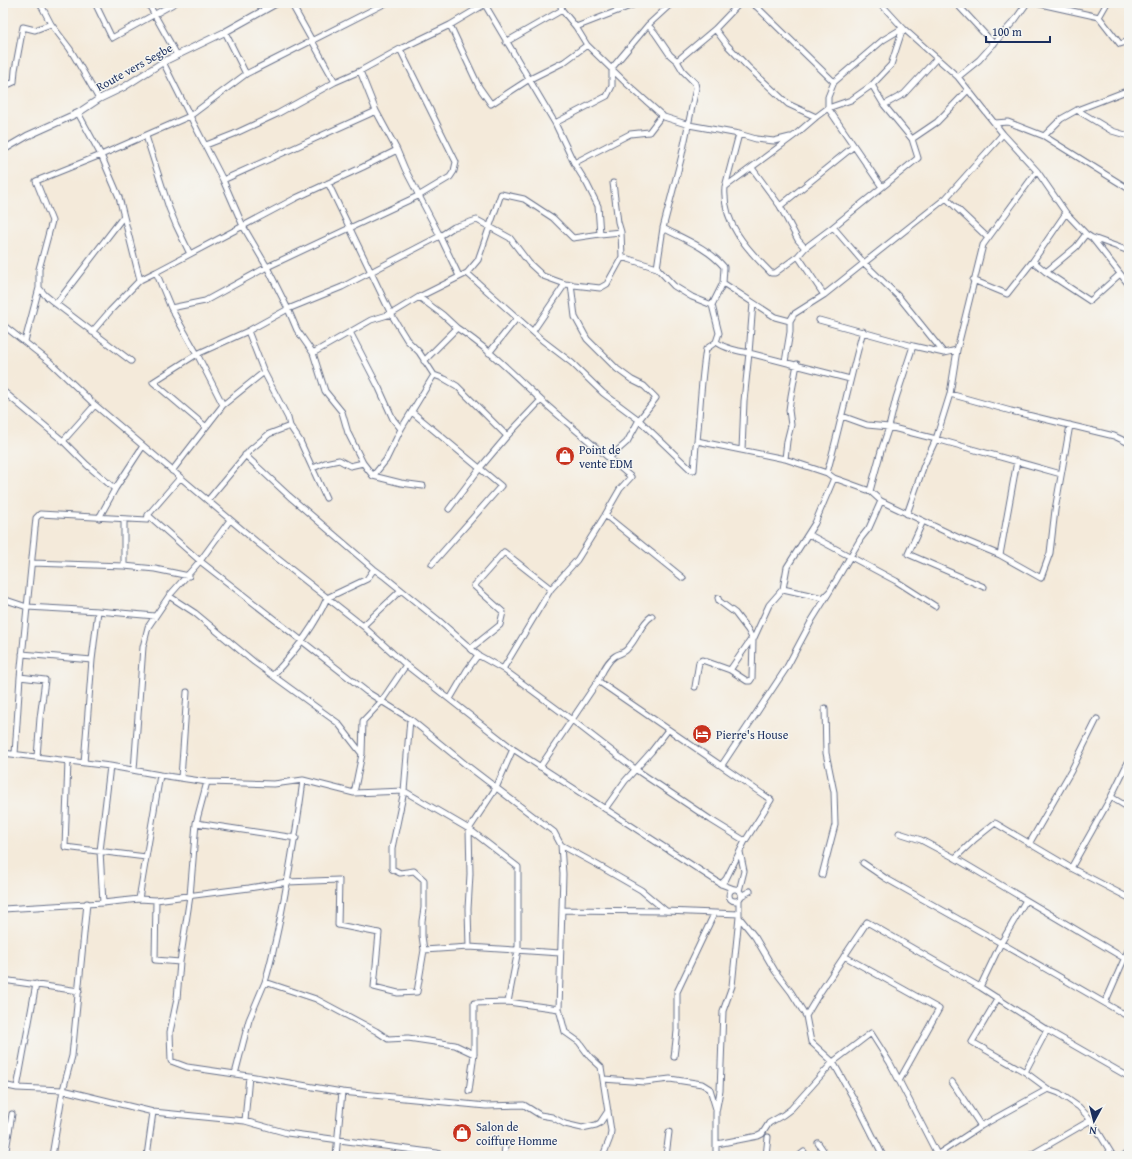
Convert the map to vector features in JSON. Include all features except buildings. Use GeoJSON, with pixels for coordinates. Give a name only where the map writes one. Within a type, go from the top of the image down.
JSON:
{"type":"FeatureCollection","features":[{"type":"Feature","properties":{"kind":"main road","name":"Route vers Segbe"},"geometry":{"type":"LineString","coordinates":[[3,150],[27,136],[78,113],[99,99],[124,86],[163,62],[225,32],[277,3]]}},
{"type":"Feature","properties":{"kind":"street"},"geometry":{"type":"LineString","coordinates":[[40,3],[51,24],[70,49],[99,99]]}},
{"type":"Feature","properties":{"kind":"street"},"geometry":{"type":"LineString","coordinates":[[95,3],[112,38],[175,3]]}},
{"type":"Feature","properties":{"kind":"street"},"geometry":{"type":"LineString","coordinates":[[148,3],[177,55]]}},
{"type":"Feature","properties":{"kind":"street"},"geometry":{"type":"LineString","coordinates":[[262,3],[265,9]]}},
{"type":"Feature","properties":{"kind":"street"},"geometry":{"type":"LineString","coordinates":[[291,3],[335,82]]}},
{"type":"Feature","properties":{"kind":"street"},"geometry":{"type":"LineString","coordinates":[[24,341],[39,288],[39,268],[52,221],[36,181],[101,155],[190,116],[246,74],[386,3]]}},
{"type":"Feature","properties":{"kind":"street"},"geometry":{"type":"LineString","coordinates":[[206,145],[277,114],[335,82],[360,71],[400,49],[450,25],[485,3],[528,80],[555,123],[574,163],[598,206],[600,234]]}},
{"type":"Feature","properties":{"kind":"street"},"geometry":{"type":"LineString","coordinates":[[560,3],[562,10],[576,27],[587,45],[612,68],[626,84],[662,115],[689,125],[738,134],[756,139],[774,141],[795,135]]}},
{"type":"Feature","properties":{"kind":"street"},"geometry":{"type":"LineString","coordinates":[[555,123],[607,96],[612,86],[612,68],[648,25],[671,3]]}},
{"type":"Feature","properties":{"kind":"street"},"geometry":{"type":"LineString","coordinates":[[677,61],[715,29],[740,3]]}},
{"type":"Feature","properties":{"kind":"street"},"geometry":{"type":"LineString","coordinates":[[751,3],[757,7],[834,82]]}},
{"type":"Feature","properties":{"kind":"street"},"geometry":{"type":"LineString","coordinates":[[880,3],[903,28],[958,77],[1003,134],[1037,171],[1066,214],[1086,234],[1092,238],[1129,251]]}},
{"type":"Feature","properties":{"kind":"street"},"geometry":{"type":"LineString","coordinates":[[956,3],[994,44]]}},
{"type":"Feature","properties":{"kind":"street"},"geometry":{"type":"LineString","coordinates":[[958,77],[979,60],[994,44],[1015,20],[1027,3]]}},
{"type":"Feature","properties":{"kind":"street"},"geometry":{"type":"LineString","coordinates":[[1036,3],[1055,5],[1099,18],[1120,44],[1129,41]]}},
{"type":"Feature","properties":{"kind":"street"},"geometry":{"type":"LineString","coordinates":[[1099,18],[1107,3]]}},
{"type":"Feature","properties":{"kind":"street"},"geometry":{"type":"LineString","coordinates":[[576,27],[634,4]]}},
{"type":"Feature","properties":{"kind":"street"},"geometry":{"type":"LineString","coordinates":[[506,42],[562,10]]}},
{"type":"Feature","properties":{"kind":"street"},"geometry":{"type":"LineString","coordinates":[[3,87],[14,82],[23,27],[35,30],[51,24]]}},
{"type":"Feature","properties":{"kind":"street"},"geometry":{"type":"LineString","coordinates":[[450,25],[479,87],[490,104],[528,80],[564,62],[587,45]]}},
{"type":"Feature","properties":{"kind":"street"},"geometry":{"type":"LineString","coordinates":[[648,25],[655,32],[670,55],[677,61],[683,71],[695,83],[696,88],[689,125],[663,228],[657,268]]}},
{"type":"Feature","properties":{"kind":"street"},"geometry":{"type":"LineString","coordinates":[[882,187],[828,108],[828,97],[834,82],[883,40],[903,28]]}},
{"type":"Feature","properties":{"kind":"street"},"geometry":{"type":"LineString","coordinates":[[725,187],[752,168],[828,108],[851,100],[872,85],[891,65],[903,28]]}},
{"type":"Feature","properties":{"kind":"street"},"geometry":{"type":"LineString","coordinates":[[715,29],[727,45],[748,67],[788,104],[816,117]]}},
{"type":"Feature","properties":{"kind":"street"},"geometry":{"type":"LineString","coordinates":[[225,32],[246,74]]}},
{"type":"Feature","properties":{"kind":"street"},"geometry":{"type":"LineString","coordinates":[[171,308],[205,302],[267,268],[420,195],[450,177],[454,171],[456,162],[400,49]]}},
{"type":"Feature","properties":{"kind":"street"},"geometry":{"type":"LineString","coordinates":[[884,105],[904,94],[937,58]]}},
{"type":"Feature","properties":{"kind":"street"},"geometry":{"type":"LineString","coordinates":[[163,62],[206,145],[243,226],[267,268],[297,330],[313,354],[326,391],[342,412],[348,433],[363,463],[373,476],[401,483],[423,486]]}},
{"type":"Feature","properties":{"kind":"street"},"geometry":{"type":"LineString","coordinates":[[360,71],[376,111],[397,150],[405,169],[420,195],[459,276]]}},
{"type":"Feature","properties":{"kind":"street"},"geometry":{"type":"LineString","coordinates":[[738,134],[725,187],[725,206],[737,235],[747,249],[771,273],[775,273],[798,256],[805,248],[833,228],[918,158],[912,139],[884,105],[872,85]]}},
{"type":"Feature","properties":{"kind":"street"},"geometry":{"type":"LineString","coordinates":[[912,139],[937,122],[968,90]]}},
{"type":"Feature","properties":{"kind":"street"},"geometry":{"type":"LineString","coordinates":[[1044,136],[1062,119],[1078,110],[1129,90]]}},
{"type":"Feature","properties":{"kind":"street"},"geometry":{"type":"LineString","coordinates":[[1078,110],[1112,131],[1129,136]]}},
{"type":"Feature","properties":{"kind":"street"},"geometry":{"type":"LineString","coordinates":[[223,180],[376,111]]}},
{"type":"Feature","properties":{"kind":"street"},"geometry":{"type":"LineString","coordinates":[[78,113],[101,155],[119,197],[140,280]]}},
{"type":"Feature","properties":{"kind":"street"},"geometry":{"type":"LineString","coordinates":[[574,163],[630,134],[649,132],[662,115]]}},
{"type":"Feature","properties":{"kind":"street"},"geometry":{"type":"LineString","coordinates":[[995,123],[1008,122],[1044,136],[1129,190]]}},
{"type":"Feature","properties":{"kind":"street"},"geometry":{"type":"LineString","coordinates":[[785,362],[790,332],[790,321],[794,314],[824,295],[946,198],[1003,134]]}},
{"type":"Feature","properties":{"kind":"street"},"geometry":{"type":"LineString","coordinates":[[146,136],[169,208],[190,254]]}},
{"type":"Feature","properties":{"kind":"street"},"geometry":{"type":"LineString","coordinates":[[780,206],[854,146]]}},
{"type":"Feature","properties":{"kind":"street"},"geometry":{"type":"LineString","coordinates":[[92,332],[110,310],[140,280],[328,183],[397,150]]}},
{"type":"Feature","properties":{"kind":"street"},"geometry":{"type":"LineString","coordinates":[[752,168],[780,206],[798,240],[805,248]]}},
{"type":"Feature","properties":{"kind":"street"},"geometry":{"type":"LineString","coordinates":[[907,514],[924,465],[936,439],[950,394],[957,350],[970,303],[973,280],[983,245],[987,237],[1037,171]]}},
{"type":"Feature","properties":{"kind":"street"},"geometry":{"type":"LineString","coordinates":[[328,183],[391,314],[407,340],[418,352],[434,375],[457,386],[507,436]]}},
{"type":"Feature","properties":{"kind":"street"},"geometry":{"type":"LineString","coordinates":[[206,427],[153,382],[197,354],[248,331],[288,309],[342,287],[371,273],[454,227],[477,220],[510,238],[529,263],[543,276],[565,284],[600,288],[607,284],[622,257],[621,232],[612,183]]}},
{"type":"Feature","properties":{"kind":"street"},"geometry":{"type":"LineString","coordinates":[[313,354],[371,320],[391,314],[419,297],[467,273],[478,260],[488,227],[501,194],[524,199],[553,218],[573,238],[621,232]]}},
{"type":"Feature","properties":{"kind":"street"},"geometry":{"type":"LineString","coordinates":[[946,198],[987,237]]}},
{"type":"Feature","properties":{"kind":"street"},"geometry":{"type":"LineString","coordinates":[[973,280],[1007,294],[1033,261],[1066,214]]}},
{"type":"Feature","properties":{"kind":"street"},"geometry":{"type":"LineString","coordinates":[[56,304],[123,217]]}},
{"type":"Feature","properties":{"kind":"street"},"geometry":{"type":"LineString","coordinates":[[467,273],[533,332],[572,363],[603,393],[639,420],[691,470],[694,470],[701,406],[703,366],[706,349],[716,342],[719,333],[712,305],[723,283],[724,267],[702,248],[663,228]]}},
{"type":"Feature","properties":{"kind":"street"},"geometry":{"type":"LineString","coordinates":[[833,228],[864,263],[899,297],[944,353]]}},
{"type":"Feature","properties":{"kind":"street"},"geometry":{"type":"LineString","coordinates":[[1046,272],[1076,247],[1086,234]]}},
{"type":"Feature","properties":{"kind":"street"},"geometry":{"type":"LineString","coordinates":[[1092,238],[1129,285]]}},
{"type":"Feature","properties":{"kind":"street"},"geometry":{"type":"LineString","coordinates":[[798,256],[824,295]]}},
{"type":"Feature","properties":{"kind":"street"},"geometry":{"type":"LineString","coordinates":[[622,257],[657,268],[674,286],[692,297],[712,305]]}},
{"type":"Feature","properties":{"kind":"street"},"geometry":{"type":"LineString","coordinates":[[1033,261],[1046,272],[1090,301],[1120,274]]}},
{"type":"Feature","properties":{"kind":"street"},"geometry":{"type":"LineString","coordinates":[[156,272],[171,308],[197,354],[223,406]]}},
{"type":"Feature","properties":{"kind":"street"},"geometry":{"type":"LineString","coordinates":[[723,283],[775,317],[790,321]]}},
{"type":"Feature","properties":{"kind":"street"},"geometry":{"type":"LineString","coordinates":[[533,332],[565,284]]}},
{"type":"Feature","properties":{"kind":"street"},"geometry":{"type":"LineString","coordinates":[[571,284],[575,317],[587,339],[618,369],[632,380],[644,386],[656,398],[639,420],[626,442],[609,458]]}},
{"type":"Feature","properties":{"kind":"street"},"geometry":{"type":"LineString","coordinates":[[39,288],[56,304],[131,360]]}},
{"type":"Feature","properties":{"kind":"street"},"geometry":{"type":"LineString","coordinates":[[419,297],[443,315],[457,328],[467,334],[631,477],[620,489],[606,515],[577,560],[551,589],[503,669]]}},
{"type":"Feature","properties":{"kind":"street"},"geometry":{"type":"LineString","coordinates":[[742,450],[744,401],[753,302]]}},
{"type":"Feature","properties":{"kind":"street"},"geometry":{"type":"LineString","coordinates":[[489,353],[517,318]]}},
{"type":"Feature","properties":{"kind":"street"},"geometry":{"type":"LineString","coordinates":[[819,320],[912,346],[944,353],[957,350]]}},
{"type":"Feature","properties":{"kind":"street"},"geometry":{"type":"LineString","coordinates":[[3,324],[50,362],[95,405],[230,520],[363,626],[406,664],[513,749],[721,884],[737,896]]}},
{"type":"Feature","properties":{"kind":"street"},"geometry":{"type":"LineString","coordinates":[[424,362],[457,328]]}},
{"type":"Feature","properties":{"kind":"street"},"geometry":{"type":"LineString","coordinates":[[248,331],[264,372],[288,418],[290,426],[300,441],[326,498]]}},
{"type":"Feature","properties":{"kind":"street"},"geometry":{"type":"LineString","coordinates":[[350,332],[393,419],[401,429]]}},
{"type":"Feature","properties":{"kind":"street"},"geometry":{"type":"LineString","coordinates":[[827,473],[863,332]]}},
{"type":"Feature","properties":{"kind":"street"},"geometry":{"type":"LineString","coordinates":[[716,342],[731,349],[797,364],[850,379]]}},
{"type":"Feature","properties":{"kind":"street"},"geometry":{"type":"LineString","coordinates":[[870,491],[912,346]]}},
{"type":"Feature","properties":{"kind":"street"},"geometry":{"type":"LineString","coordinates":[[785,459],[787,441],[791,426],[791,396],[797,364]]}},
{"type":"Feature","properties":{"kind":"street"},"geometry":{"type":"LineString","coordinates":[[172,471],[223,406],[264,372]]}},
{"type":"Feature","properties":{"kind":"street"},"geometry":{"type":"LineString","coordinates":[[373,476],[386,460],[401,429],[434,375]]}},
{"type":"Feature","properties":{"kind":"street"},"geometry":{"type":"LineString","coordinates":[[3,391],[63,441],[87,466],[115,489]]}},
{"type":"Feature","properties":{"kind":"street"},"geometry":{"type":"LineString","coordinates":[[950,394],[1011,411],[1114,436],[1129,443]]}},
{"type":"Feature","properties":{"kind":"street"},"geometry":{"type":"LineString","coordinates":[[449,508],[507,436],[541,400]]}},
{"type":"Feature","properties":{"kind":"street"},"geometry":{"type":"LineString","coordinates":[[63,441],[95,405]]}},
{"type":"Feature","properties":{"kind":"street"},"geometry":{"type":"LineString","coordinates":[[412,412],[501,486],[432,564]]}},
{"type":"Feature","properties":{"kind":"street"},"geometry":{"type":"LineString","coordinates":[[842,416],[867,425],[889,427],[1061,474]]}},
{"type":"Feature","properties":{"kind":"street"},"geometry":{"type":"LineString","coordinates":[[697,441],[785,459],[827,473],[834,478],[870,491],[881,501],[1000,555],[1041,578],[1050,553],[1055,510],[1070,425]]}},
{"type":"Feature","properties":{"kind":"street"},"geometry":{"type":"LineString","coordinates":[[208,500],[250,450],[269,434],[290,426]]}},
{"type":"Feature","properties":{"kind":"street"},"geometry":{"type":"LineString","coordinates":[[99,518],[115,489],[143,446]]}},
{"type":"Feature","properties":{"kind":"street"},"geometry":{"type":"LineString","coordinates":[[246,455],[289,496],[374,569],[437,619],[470,650],[503,669],[635,769],[745,841]]}},
{"type":"Feature","properties":{"kind":"street"},"geometry":{"type":"LineString","coordinates":[[313,468],[339,460],[350,466],[363,463]]}},
{"type":"Feature","properties":{"kind":"street"},"geometry":{"type":"LineString","coordinates":[[1000,555],[1017,461]]}},
{"type":"Feature","properties":{"kind":"street"},"geometry":{"type":"LineString","coordinates":[[14,754],[22,654],[37,516],[40,514],[124,520],[147,520],[148,515],[180,478]]}},
{"type":"Feature","properties":{"kind":"street"},"geometry":{"type":"LineString","coordinates":[[730,670],[752,639],[769,605],[783,589],[787,567],[822,509],[834,478]]}},
{"type":"Feature","properties":{"kind":"street"},"geometry":{"type":"LineString","coordinates":[[722,765],[787,667],[812,620],[861,538],[869,528],[881,501]]}},
{"type":"Feature","properties":{"kind":"street"},"geometry":{"type":"LineString","coordinates":[[148,515],[200,561],[367,692],[410,719],[554,832],[561,845],[563,874],[559,1009],[565,1032],[579,1042],[601,1068],[611,1131],[603,1156]]}},
{"type":"Feature","properties":{"kind":"street"},"geometry":{"type":"LineString","coordinates":[[606,515],[683,578]]}},
{"type":"Feature","properties":{"kind":"street"},"geometry":{"type":"LineString","coordinates":[[124,520],[124,566]]}},
{"type":"Feature","properties":{"kind":"street"},"geometry":{"type":"LineString","coordinates":[[134,770],[143,647],[148,627],[169,596],[189,576],[230,520]]}},
{"type":"Feature","properties":{"kind":"street"},"geometry":{"type":"LineString","coordinates":[[923,521],[908,554],[984,587]]}},
{"type":"Feature","properties":{"kind":"street"},"geometry":{"type":"LineString","coordinates":[[808,534],[896,581],[935,606]]}},
{"type":"Feature","properties":{"kind":"street"},"geometry":{"type":"LineString","coordinates":[[470,650],[500,625],[503,612],[474,586],[504,552],[551,589]]}},
{"type":"Feature","properties":{"kind":"street"},"geometry":{"type":"LineString","coordinates":[[32,563],[124,566],[155,569],[189,576]]}},
{"type":"Feature","properties":{"kind":"street"},"geometry":{"type":"LineString","coordinates":[[273,676],[303,641],[322,611],[327,598],[367,579],[374,569]]}},
{"type":"Feature","properties":{"kind":"street"},"geometry":{"type":"LineString","coordinates":[[783,589],[822,598],[830,591]]}},
{"type":"Feature","properties":{"kind":"street"},"geometry":{"type":"LineString","coordinates":[[363,626],[401,590]]}},
{"type":"Feature","properties":{"kind":"street"},"geometry":{"type":"LineString","coordinates":[[169,596],[195,613],[254,662],[338,722],[362,754]]}},
{"type":"Feature","properties":{"kind":"street"},"geometry":{"type":"LineString","coordinates":[[695,687],[699,662],[702,660],[730,670],[747,681],[750,681],[752,678],[752,639],[748,630],[735,613],[719,601],[718,598]]}},
{"type":"Feature","properties":{"kind":"street"},"geometry":{"type":"LineString","coordinates":[[3,599],[27,607],[155,616]]}},
{"type":"Feature","properties":{"kind":"street"},"geometry":{"type":"LineString","coordinates":[[84,763],[92,660],[98,611]]}},
{"type":"Feature","properties":{"kind":"street"},"geometry":{"type":"LineString","coordinates":[[540,766],[598,682],[604,669],[613,657],[628,649],[645,620],[652,616]]}},
{"type":"Feature","properties":{"kind":"street"},"geometry":{"type":"LineString","coordinates":[[22,654],[92,660]]}},
{"type":"Feature","properties":{"kind":"street"},"geometry":{"type":"LineString","coordinates":[[450,699],[467,670],[478,655]]}},
{"type":"Feature","properties":{"kind":"street"},"geometry":{"type":"LineString","coordinates":[[354,793],[362,754],[363,721],[381,702],[406,664]]}},
{"type":"Feature","properties":{"kind":"street"},"geometry":{"type":"LineString","coordinates":[[20,677],[45,680],[37,757]]}},
{"type":"Feature","properties":{"kind":"street"},"geometry":{"type":"LineString","coordinates":[[598,682],[722,765],[771,800],[745,841],[726,879],[721,884]]}},
{"type":"Feature","properties":{"kind":"street"},"geometry":{"type":"LineString","coordinates":[[181,778],[187,692]]}},
{"type":"Feature","properties":{"kind":"street"},"geometry":{"type":"LineString","coordinates":[[822,875],[835,825],[834,792],[826,753],[825,708]]}},
{"type":"Feature","properties":{"kind":"street"},"geometry":{"type":"LineString","coordinates":[[1029,844],[1071,771],[1097,718]]}},
{"type":"Feature","properties":{"kind":"street"},"geometry":{"type":"LineString","coordinates":[[3,909],[103,903],[139,899],[156,900],[287,882],[339,880],[338,924],[379,932],[374,987],[398,993],[417,992],[424,950],[422,921],[424,908],[424,880],[414,871],[400,873],[392,869],[392,848],[404,792],[410,719]]}},
{"type":"Feature","properties":{"kind":"street"},"geometry":{"type":"LineString","coordinates":[[605,810],[635,769],[651,752],[668,730]]}},
{"type":"Feature","properties":{"kind":"street"},"geometry":{"type":"LineString","coordinates":[[469,947],[469,829],[496,788],[513,749]]}},
{"type":"Feature","properties":{"kind":"street"},"geometry":{"type":"LineString","coordinates":[[3,753],[68,760],[207,782],[274,784],[303,780],[354,793],[404,792],[469,829],[518,867],[518,950],[508,1002]]}},
{"type":"Feature","properties":{"kind":"street"},"geometry":{"type":"LineString","coordinates":[[68,760],[65,847],[146,857]]}},
{"type":"Feature","properties":{"kind":"street"},"geometry":{"type":"LineString","coordinates":[[1072,868],[1112,797],[1129,760]]}},
{"type":"Feature","properties":{"kind":"street"},"geometry":{"type":"LineString","coordinates":[[103,903],[100,851],[110,766]]}},
{"type":"Feature","properties":{"kind":"street"},"geometry":{"type":"LineString","coordinates":[[139,899],[160,775]]}},
{"type":"Feature","properties":{"kind":"street"},"geometry":{"type":"LineString","coordinates":[[235,1074],[249,1020],[265,982],[272,960],[296,838],[303,780]]}},
{"type":"Feature","properties":{"kind":"street"},"geometry":{"type":"LineString","coordinates":[[207,782],[196,823],[190,896],[180,962],[178,999],[170,1032],[171,1061],[187,1067],[342,1092],[479,1105],[524,1105],[540,1115],[552,1117],[565,1124],[582,1128],[600,1123],[608,1112]]}},
{"type":"Feature","properties":{"kind":"street"},"geometry":{"type":"LineString","coordinates":[[1112,797],[1129,808]]}},
{"type":"Feature","properties":{"kind":"street"},"geometry":{"type":"LineString","coordinates":[[196,823],[296,838]]}},
{"type":"Feature","properties":{"kind":"street"},"geometry":{"type":"LineString","coordinates":[[955,858],[994,823],[1072,868],[1129,898]]}},
{"type":"Feature","properties":{"kind":"street"},"geometry":{"type":"LineString","coordinates":[[899,833],[921,840],[955,858],[1127,960]]}},
{"type":"Feature","properties":{"kind":"street"},"geometry":{"type":"LineString","coordinates":[[561,845],[641,890],[666,911]]}},
{"type":"Feature","properties":{"kind":"street"},"geometry":{"type":"LineString","coordinates":[[716,1156],[716,1112],[720,1091],[723,1011],[732,986],[739,914],[737,896],[744,871],[740,852]]}},
{"type":"Feature","properties":{"kind":"street"},"geometry":{"type":"LineString","coordinates":[[863,863],[885,878],[1129,1017]]}},
{"type":"Feature","properties":{"kind":"street"},"geometry":{"type":"LineString","coordinates":[[721,884],[729,898],[750,891]]}},
{"type":"Feature","properties":{"kind":"street"},"geometry":{"type":"LineString","coordinates":[[728,894],[730,891],[737,896]]}},
{"type":"Feature","properties":{"kind":"street"},"geometry":{"type":"LineString","coordinates":[[156,900],[155,960],[180,962]]}},
{"type":"Feature","properties":{"kind":"street"},"geometry":{"type":"LineString","coordinates":[[980,987],[1001,943],[1026,900]]}},
{"type":"Feature","properties":{"kind":"street"},"geometry":{"type":"LineString","coordinates":[[52,1156],[62,1090],[72,1056],[87,903]]}},
{"type":"Feature","properties":{"kind":"street"},"geometry":{"type":"LineString","coordinates":[[563,910],[666,911],[739,914]]}},
{"type":"Feature","properties":{"kind":"street"},"geometry":{"type":"LineString","coordinates":[[674,1057],[677,1031],[678,992],[714,914]]}},
{"type":"Feature","properties":{"kind":"street"},"geometry":{"type":"LineString","coordinates":[[739,914],[755,937],[775,971],[791,992],[806,1016],[811,1042],[833,1062],[860,1110],[882,1156]]}},
{"type":"Feature","properties":{"kind":"street"},"geometry":{"type":"LineString","coordinates":[[806,1016],[867,922],[980,987],[1047,1030],[1129,1076]]}},
{"type":"Feature","properties":{"kind":"street"},"geometry":{"type":"LineString","coordinates":[[424,950],[469,947],[560,953]]}},
{"type":"Feature","properties":{"kind":"street"},"geometry":{"type":"LineString","coordinates":[[1105,1003],[1127,960],[1129,948]]}},
{"type":"Feature","properties":{"kind":"street"},"geometry":{"type":"LineString","coordinates":[[844,956],[938,1009],[899,1080]]}},
{"type":"Feature","properties":{"kind":"street"},"geometry":{"type":"LineString","coordinates":[[3,980],[79,991]]}},
{"type":"Feature","properties":{"kind":"street"},"geometry":{"type":"LineString","coordinates":[[265,982],[316,999],[388,1039],[408,1038],[455,1045],[474,1054]]}},
{"type":"Feature","properties":{"kind":"street"},"geometry":{"type":"LineString","coordinates":[[17,1088],[36,984]]}},
{"type":"Feature","properties":{"kind":"street"},"geometry":{"type":"LineString","coordinates":[[998,998],[972,1042],[1025,1072],[1048,1089],[1060,1092],[1079,1107],[1091,1120],[1113,1156]]}},
{"type":"Feature","properties":{"kind":"street"},"geometry":{"type":"LineString","coordinates":[[469,1091],[474,1054],[474,1002],[508,1002],[559,1009]]}},
{"type":"Feature","properties":{"kind":"street"},"geometry":{"type":"LineString","coordinates":[[1025,1072],[1047,1030]]}},
{"type":"Feature","properties":{"kind":"street"},"geometry":{"type":"LineString","coordinates":[[717,1144],[744,1140],[762,1134],[769,1123],[791,1109],[833,1062],[871,1033],[899,1080],[936,1156],[981,1126],[1048,1089]]}},
{"type":"Feature","properties":{"kind":"street"},"geometry":{"type":"LineString","coordinates":[[245,1121],[249,1076]]}},
{"type":"Feature","properties":{"kind":"street"},"geometry":{"type":"LineString","coordinates":[[603,1079],[645,1082],[670,1079],[702,1084],[710,1090],[716,1112]]}},
{"type":"Feature","properties":{"kind":"street"},"geometry":{"type":"LineString","coordinates":[[952,1082],[981,1126]]}},
{"type":"Feature","properties":{"kind":"street"},"geometry":{"type":"LineString","coordinates":[[3,1085],[17,1088],[62,1090],[153,1112],[245,1121],[287,1133],[437,1152],[444,1156]]}},
{"type":"Feature","properties":{"kind":"street"},"geometry":{"type":"LineString","coordinates":[[336,1156],[342,1092]]}},
{"type":"Feature","properties":{"kind":"street"},"geometry":{"type":"LineString","coordinates":[[147,1156],[153,1112]]}},
{"type":"Feature","properties":{"kind":"street"},"geometry":{"type":"LineString","coordinates":[[5,1156],[12,1114]]}},
{"type":"Feature","properties":{"kind":"street"},"geometry":{"type":"LineString","coordinates":[[1028,1156],[1091,1120]]}},
{"type":"Feature","properties":{"kind":"street"},"geometry":{"type":"LineString","coordinates":[[666,1156],[669,1132]]}},
{"type":"Feature","properties":{"kind":"street"},"geometry":{"type":"LineString","coordinates":[[766,1156],[768,1137]]}},
{"type":"Feature","properties":{"kind":"street"},"geometry":{"type":"LineString","coordinates":[[818,1143],[827,1156]]}},
{"type":"Feature","properties":{"kind":"street"},"geometry":{"type":"LineString","coordinates":[[504,1156],[505,1146]]}},
{"type":"Feature","properties":{"kind":"street"},"geometry":{"type":"LineString","coordinates":[[1123,1156],[1129,1152]]}},
{"type":"Feature","properties":{"kind":"place","name":"Point de vente EDM"},"geometry":{"type":"Point","coordinates":[565,456]}},
{"type":"Feature","properties":{"kind":"place","name":"Pierre's House"},"geometry":{"type":"Point","coordinates":[702,734]}},
{"type":"Feature","properties":{"kind":"place","name":"Salon de coiffure Homme"},"geometry":{"type":"Point","coordinates":[462,1133]}}]}
